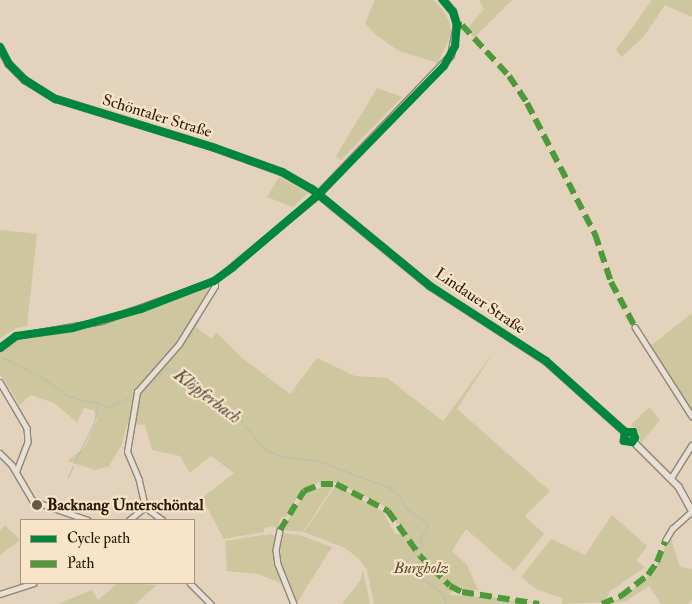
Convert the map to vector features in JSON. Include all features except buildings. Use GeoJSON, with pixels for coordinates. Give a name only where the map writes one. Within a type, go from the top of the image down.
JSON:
{"type":"FeatureCollection","features":[{"type":"Feature","properties":{"kind":"street"},"geometry":{"type":"LineString","coordinates":[[0,348],[16,336],[102,322],[215,280],[318,195],[451,56],[457,25],[453,12],[443,0]]}},
{"type":"Feature","properties":{"kind":"street","name":"Schöntaler Straße"},"geometry":{"type":"LineString","coordinates":[[0,47],[9,64],[24,80],[56,99],[275,170],[318,195]]}},
{"type":"Feature","properties":{"kind":"street","name":"Lindauer Straße"},"geometry":{"type":"LineString","coordinates":[[318,195],[430,286],[546,362],[625,432],[624,441],[633,441],[671,478],[692,510]]}},
{"type":"Feature","properties":{"kind":"street"},"geometry":{"type":"LineString","coordinates":[[162,519],[145,507],[139,480],[128,452],[135,400],[137,392],[179,344],[215,286],[215,280]]}},
{"type":"Feature","properties":{"kind":"street"},"geometry":{"type":"LineString","coordinates":[[635,327],[692,416]]}},
{"type":"Feature","properties":{"kind":"street"},"geometry":{"type":"LineString","coordinates":[[0,382],[27,428],[28,442],[17,471]]}},
{"type":"Feature","properties":{"kind":"street"},"geometry":{"type":"LineString","coordinates":[[671,478],[692,445]]}},
{"type":"Feature","properties":{"kind":"street"},"geometry":{"type":"LineString","coordinates":[[0,452],[17,471],[33,501],[85,519]]}},
{"type":"Feature","properties":{"kind":"street"},"geometry":{"type":"LineString","coordinates":[[129,519],[145,507]]}},
{"type":"Feature","properties":{"kind":"street"},"geometry":{"type":"LineString","coordinates":[[665,541],[672,529],[692,510]]}},
{"type":"Feature","properties":{"kind":"street"},"geometry":{"type":"LineString","coordinates":[[280,530],[276,550],[278,564],[294,604]]}},
{"type":"Feature","properties":{"kind":"street"},"geometry":{"type":"LineString","coordinates":[[0,594],[30,584]]}},
{"type":"Feature","properties":{"kind":"street"},"geometry":{"type":"LineString","coordinates":[[191,584],[211,604]]}},
{"type":"Feature","properties":{"kind":"green space"},"geometry":{"type":"Polygon","coordinates":[[[375,0],[433,0],[440,6],[450,23],[451,34],[438,63],[399,51],[376,35],[365,23],[375,0]]]}},
{"type":"Feature","properties":{"kind":"green space"},"geometry":{"type":"Polygon","coordinates":[[[479,0],[512,0],[474,38],[467,29],[484,9],[479,0]]]}},
{"type":"Feature","properties":{"kind":"green space"},"geometry":{"type":"Polygon","coordinates":[[[652,0],[692,0],[692,17],[665,5],[644,36],[622,57],[616,50],[652,0]]]}},
{"type":"Feature","properties":{"kind":"green space"},"geometry":{"type":"Polygon","coordinates":[[[377,88],[402,97],[341,160],[336,156],[377,88]]]}},
{"type":"Feature","properties":{"kind":"green space"},"geometry":{"type":"Polygon","coordinates":[[[279,177],[308,193],[293,207],[267,197],[279,177]]]}},
{"type":"Feature","properties":{"kind":"green space"},"geometry":{"type":"Polygon","coordinates":[[[0,230],[37,234],[27,326],[17,328],[0,338],[0,230]]]}},
{"type":"Feature","properties":{"kind":"green space","name":"Burgholz"},"geometry":{"type":"Polygon","coordinates":[[[211,285],[195,312],[201,318],[196,327],[212,339],[216,332],[241,357],[290,394],[317,358],[355,376],[387,378],[443,421],[493,353],[457,409],[550,491],[525,516],[544,534],[514,571],[466,529],[452,551],[467,565],[478,590],[465,590],[454,585],[450,595],[501,598],[531,604],[374,604],[367,570],[359,559],[345,548],[304,532],[336,485],[383,512],[395,534],[405,534],[382,504],[335,482],[319,482],[298,496],[286,517],[281,517],[277,530],[275,526],[264,528],[264,532],[224,539],[202,498],[234,473],[211,456],[190,473],[180,456],[152,450],[145,425],[127,424],[122,444],[109,466],[95,470],[68,461],[85,447],[97,420],[94,410],[84,408],[77,422],[54,403],[31,395],[20,405],[0,374],[0,348],[17,339],[103,324],[211,285]]]}},
{"type":"Feature","properties":{"kind":"green space"},"geometry":{"type":"Polygon","coordinates":[[[692,313],[692,411],[691,412],[648,348],[692,313]]]}},
{"type":"Feature","properties":{"kind":"green space"},"geometry":{"type":"Polygon","coordinates":[[[649,407],[660,420],[641,443],[638,431],[631,425],[649,407]]]}},
{"type":"Feature","properties":{"kind":"green space"},"geometry":{"type":"Polygon","coordinates":[[[330,484],[334,485],[303,532],[282,530],[304,494],[330,484]]]}},
{"type":"Feature","properties":{"kind":"green space"},"geometry":{"type":"Polygon","coordinates":[[[612,515],[647,546],[636,561],[645,567],[610,591],[605,602],[562,604],[562,598],[536,589],[521,577],[551,539],[585,555],[612,515]]]}},
{"type":"Feature","properties":{"kind":"green space"},"geometry":{"type":"Polygon","coordinates":[[[5,525],[20,540],[0,555],[0,530],[5,525]]]}},
{"type":"Feature","properties":{"kind":"green space"},"geometry":{"type":"Polygon","coordinates":[[[282,533],[300,535],[332,547],[296,604],[285,573],[281,571],[278,550],[282,533]]]}},
{"type":"Feature","properties":{"kind":"green space"},"geometry":{"type":"Polygon","coordinates":[[[271,534],[276,537],[274,550],[283,584],[258,574],[227,571],[225,541],[271,534]]]}},
{"type":"Feature","properties":{"kind":"green space"},"geometry":{"type":"Polygon","coordinates":[[[670,536],[680,567],[692,569],[692,600],[688,604],[661,604],[649,586],[626,601],[609,604],[625,596],[654,571],[670,536]]]}},
{"type":"Feature","properties":{"kind":"green space"},"geometry":{"type":"Polygon","coordinates":[[[363,570],[370,604],[342,604],[360,581],[363,570]]]}},
{"type":"Feature","properties":{"kind":"green space"},"geometry":{"type":"Polygon","coordinates":[[[117,584],[157,585],[135,604],[58,604],[92,590],[98,600],[117,584]]]}},
{"type":"Feature","properties":{"kind":"waterway","name":"Klöpferbach"},"geometry":{"type":"LineString","coordinates":[[2,357],[46,380],[67,395],[84,401],[98,402],[108,408],[134,395]]}},
{"type":"Feature","properties":{"kind":"waterway","name":"Klöpferbach"},"geometry":{"type":"LineString","coordinates":[[142,390],[168,368],[177,371],[186,382],[237,416],[264,449],[280,456],[319,461],[390,488],[401,497],[404,506],[428,525],[420,539],[422,545],[406,560],[406,566],[442,593]]}},
{"type":"Feature","properties":{"kind":"waterway"},"geometry":{"type":"LineString","coordinates":[[74,463],[94,423],[98,402]]}},
{"type":"Feature","properties":{"kind":"waterway"},"geometry":{"type":"LineString","coordinates":[[68,477],[73,466]]}},
{"type":"Feature","properties":{"kind":"waterway","name":"Klöpferbach"},"geometry":{"type":"LineString","coordinates":[[443,595],[446,604]]}},
{"type":"Feature","properties":{"kind":"marked path"},"geometry":{"type":"LineString","coordinates":[[457,25],[462,25],[509,76],[527,103],[595,234],[611,282],[635,327]]}},
{"type":"Feature","properties":{"kind":"marked path"},"geometry":{"type":"LineString","coordinates":[[280,530],[304,491],[321,484],[336,484],[388,511],[420,556],[450,586],[462,592],[539,604]]}},
{"type":"Feature","properties":{"kind":"marked path"},"geometry":{"type":"LineString","coordinates":[[602,604],[621,596],[648,575],[657,562],[665,541]]}},
{"type":"Feature","properties":{"kind":"cycle path"},"geometry":{"type":"LineString","coordinates":[[0,348],[16,336],[73,328],[141,309],[214,281],[233,267],[318,195],[444,66],[455,46],[457,25],[453,12],[443,0]]}},
{"type":"Feature","properties":{"kind":"cycle path"},"geometry":{"type":"LineString","coordinates":[[0,47],[9,64],[25,80],[56,99],[215,148],[282,172],[312,189],[430,286],[546,361],[625,432],[633,432],[635,438],[632,442],[624,441],[625,432]]}},
{"type":"Feature","properties":{"kind":"place","name":"Backnang Unterschöntal"},"geometry":{"type":"Point","coordinates":[37,505]}}]}
